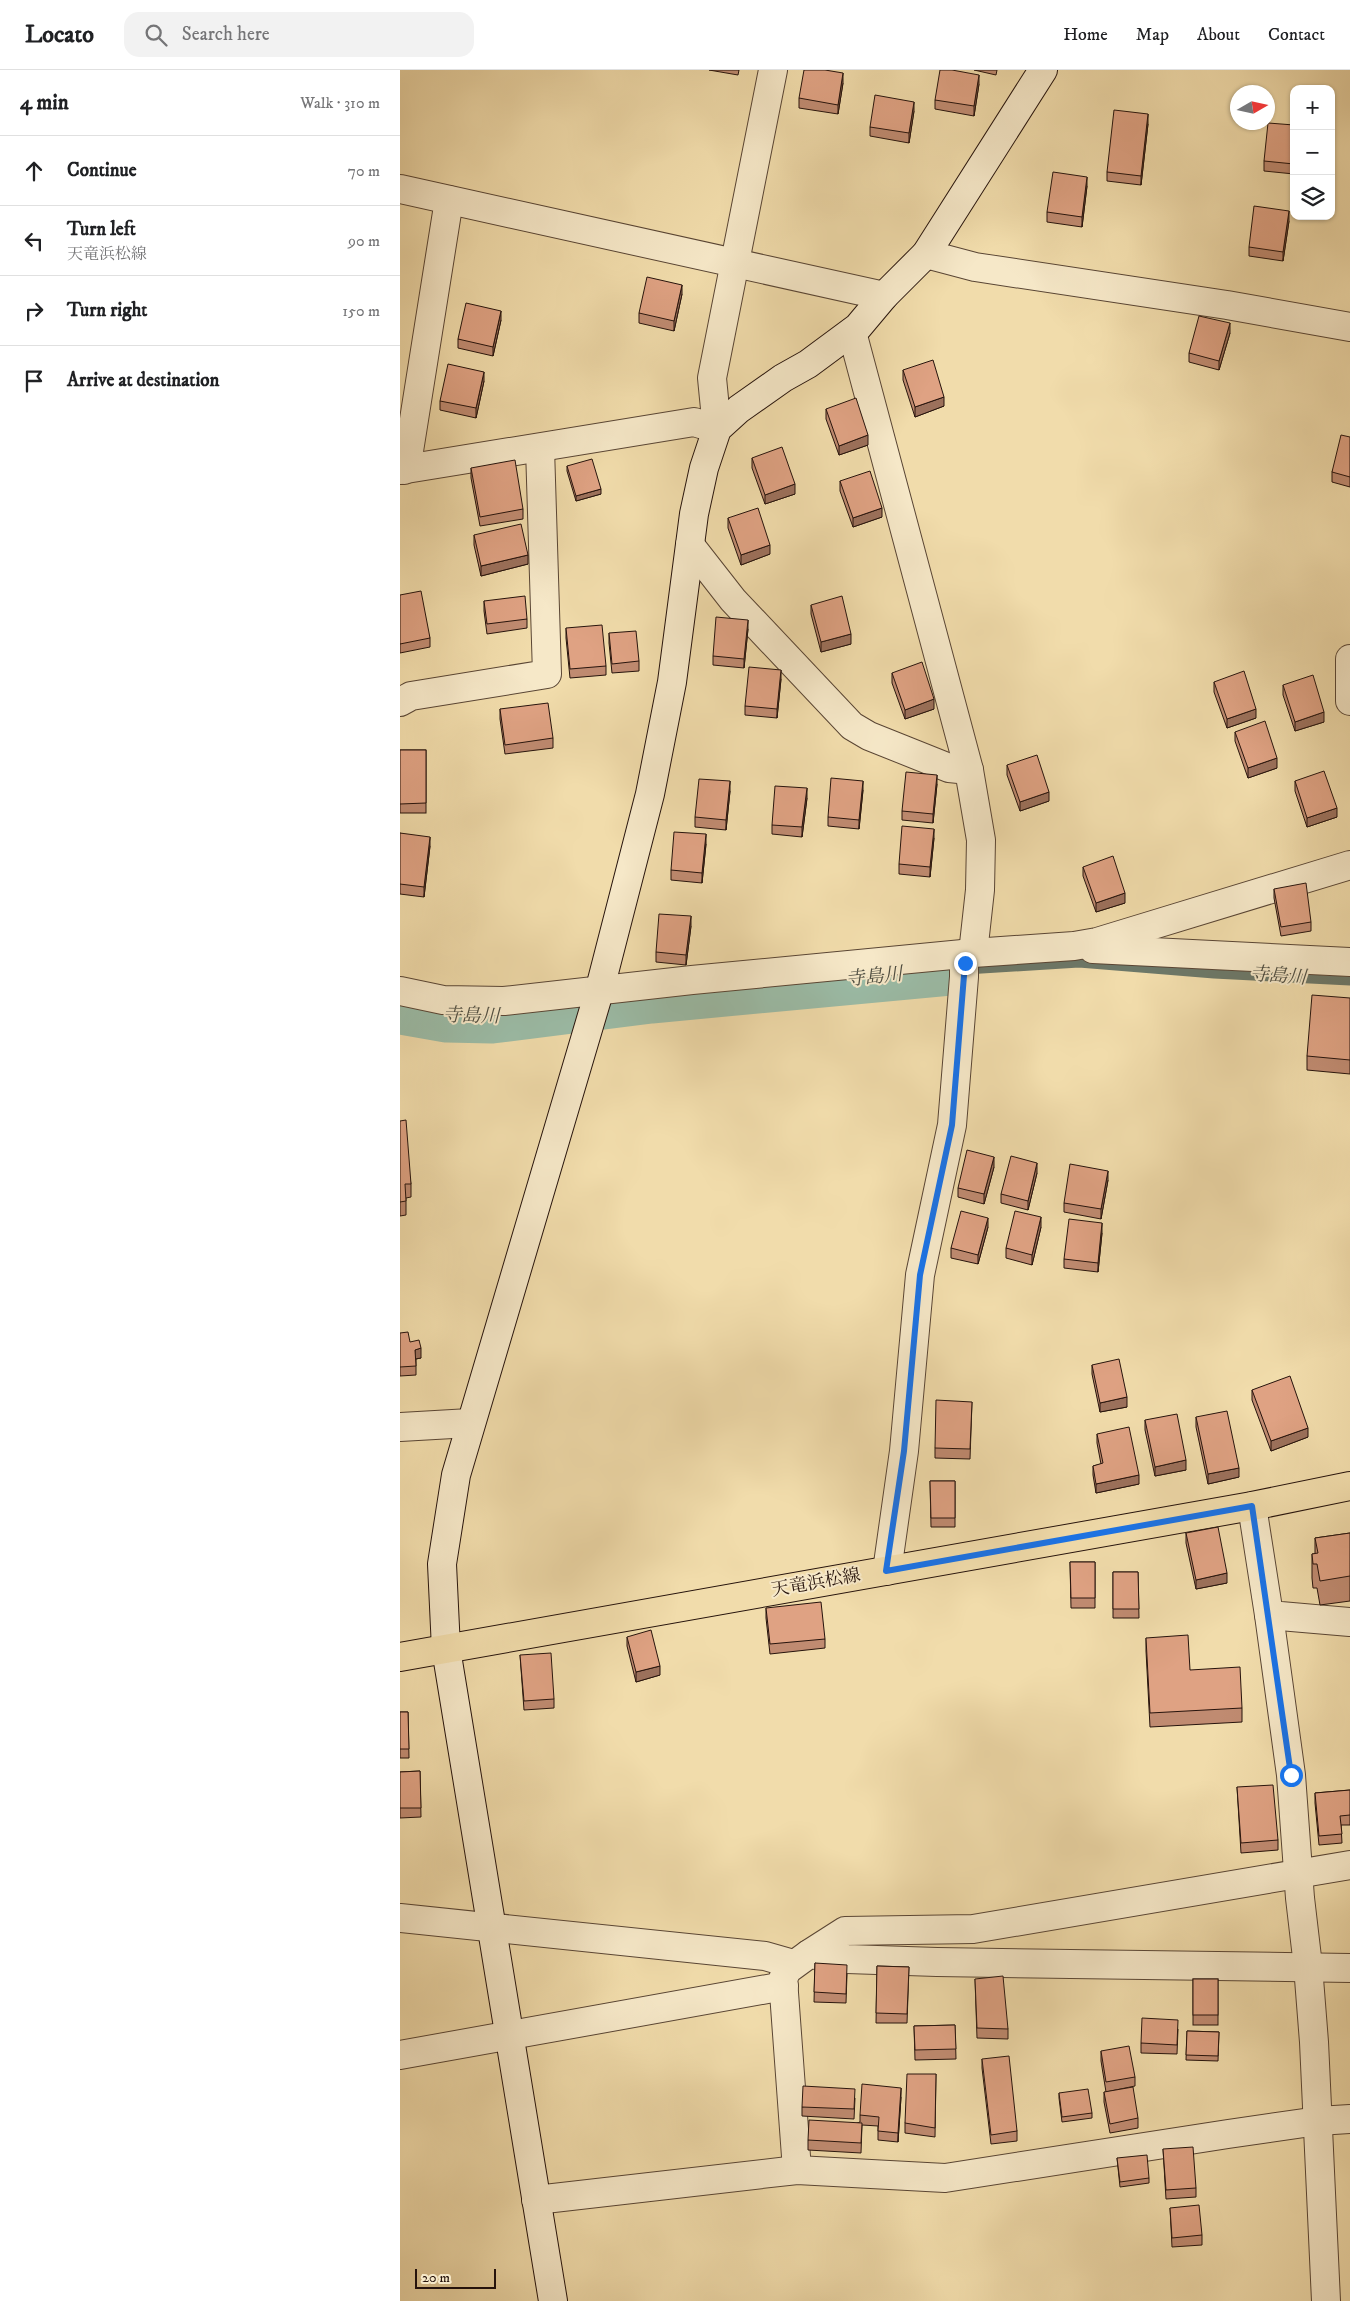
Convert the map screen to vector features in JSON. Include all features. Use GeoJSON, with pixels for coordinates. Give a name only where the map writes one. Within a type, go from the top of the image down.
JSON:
{"type":"FeatureCollection","features":[{"type":"Feature","properties":{"kind":"main road","name":"天竜浜松線"},"geometry":{"type":"LineString","coordinates":[[400,1657],[1252,1506],[1350,1486]]}},
{"type":"Feature","properties":{"kind":"street"},"geometry":{"type":"LineString","coordinates":[[553,2301],[446,1649],[442,1564],[456,1475],[596,1001],[656,760],[672,682],[690,545],[704,468],[717,429],[712,378],[773,70]]}},
{"type":"Feature","properties":{"kind":"street"},"geometry":{"type":"LineString","coordinates":[[717,429],[739,409],[852,332],[884,296],[926,254],[1043,70]]}},
{"type":"Feature","properties":{"kind":"street"},"geometry":{"type":"LineString","coordinates":[[400,189],[884,296]]}},
{"type":"Feature","properties":{"kind":"street"},"geometry":{"type":"LineString","coordinates":[[449,200],[409,451],[402,470],[694,422],[717,429]]}},
{"type":"Feature","properties":{"kind":"street"},"geometry":{"type":"LineString","coordinates":[[926,254],[975,267],[1227,305],[1350,327]]}},
{"type":"Feature","properties":{"kind":"street"},"geometry":{"type":"LineString","coordinates":[[852,332],[969,770],[982,840],[980,890],[967,962],[952,1125],[920,1275],[904,1451],[886,1571]]}},
{"type":"Feature","properties":{"kind":"street"},"geometry":{"type":"LineString","coordinates":[[400,702],[411,696],[547,674],[540,448]]}},
{"type":"Feature","properties":{"kind":"street"},"geometry":{"type":"LineString","coordinates":[[690,545],[733,600],[852,726],[870,736],[949,768],[969,770]]}},
{"type":"Feature","properties":{"kind":"street"},"geometry":{"type":"LineString","coordinates":[[1350,659],[1350,702]]}},
{"type":"Feature","properties":{"kind":"street"},"geometry":{"type":"LineString","coordinates":[[400,991],[432,999],[463,1002],[596,1001],[692,980],[967,962],[1097,942],[1350,865]]}},
{"type":"Feature","properties":{"kind":"street"},"geometry":{"type":"LineString","coordinates":[[1074,946],[1108,951],[1350,962]]}},
{"type":"Feature","properties":{"kind":"street"},"geometry":{"type":"LineString","coordinates":[[400,1427],[470,1424]]}},
{"type":"Feature","properties":{"kind":"street"},"geometry":{"type":"LineString","coordinates":[[1252,1506],[1291,1775],[1298,1872],[1308,1966],[1318,2121],[1326,2301]]}},
{"type":"Feature","properties":{"kind":"street"},"geometry":{"type":"LineString","coordinates":[[1269,1614],[1350,1622]]}},
{"type":"Feature","properties":{"kind":"street"},"geometry":{"type":"LineString","coordinates":[[796,1968],[845,1931],[973,1929],[1298,1872],[1350,1865]]}},
{"type":"Feature","properties":{"kind":"street"},"geometry":{"type":"LineString","coordinates":[[400,1918],[765,1956],[796,1968]]}},
{"type":"Feature","properties":{"kind":"street"},"geometry":{"type":"LineString","coordinates":[[400,2055],[511,2036],[796,1968],[847,1958],[985,1963],[1350,1968]]}},
{"type":"Feature","properties":{"kind":"street"},"geometry":{"type":"LineString","coordinates":[[796,1968],[797,2170]]}},
{"type":"Feature","properties":{"kind":"street"},"geometry":{"type":"LineString","coordinates":[[536,2200],[797,2170],[945,2178],[1318,2121],[1350,2119]]}},
{"type":"Feature","properties":{"kind":"building"},"geometry":{"type":"Polygon","coordinates":[[[804,70],[825,70],[843,73],[838,105],[799,98],[804,70]]]}},
{"type":"Feature","properties":{"kind":"building"},"geometry":{"type":"Polygon","coordinates":[[[940,70],[952,70],[979,75],[974,106],[935,100],[940,70]]]}},
{"type":"Feature","properties":{"kind":"building"},"geometry":{"type":"Polygon","coordinates":[[[875,95],[914,102],[909,133],[870,127],[875,95]]]}},
{"type":"Feature","properties":{"kind":"building"},"geometry":{"type":"Polygon","coordinates":[[[1114,110],[1148,114],[1141,176],[1107,172],[1114,110]]]}},
{"type":"Feature","properties":{"kind":"building"},"geometry":{"type":"Polygon","coordinates":[[[1275,124],[1290,125],[1290,164],[1264,161],[1267,130],[1275,130],[1275,124]]]}},
{"type":"Feature","properties":{"kind":"building"},"geometry":{"type":"Polygon","coordinates":[[[1053,172],[1087,177],[1082,217],[1047,212],[1053,172]]]}},
{"type":"Feature","properties":{"kind":"building"},"geometry":{"type":"Polygon","coordinates":[[[1254,206],[1289,211],[1283,252],[1249,247],[1254,206]]]}},
{"type":"Feature","properties":{"kind":"building"},"geometry":{"type":"Polygon","coordinates":[[[647,277],[682,285],[674,321],[639,313],[647,277]]]}},
{"type":"Feature","properties":{"kind":"building"},"geometry":{"type":"Polygon","coordinates":[[[466,303],[501,311],[493,347],[458,339],[466,303]]]}},
{"type":"Feature","properties":{"kind":"building"},"geometry":{"type":"Polygon","coordinates":[[[1199,316],[1230,323],[1219,361],[1189,353],[1199,316]]]}},
{"type":"Feature","properties":{"kind":"building"},"geometry":{"type":"Polygon","coordinates":[[[933,360],[944,397],[915,407],[903,370],[933,360]]]}},
{"type":"Feature","properties":{"kind":"building"},"geometry":{"type":"Polygon","coordinates":[[[448,364],[484,372],[476,408],[440,401],[448,364]]]}},
{"type":"Feature","properties":{"kind":"building"},"geometry":{"type":"Polygon","coordinates":[[[856,398],[868,435],[839,446],[826,409],[856,398]]]}},
{"type":"Feature","properties":{"kind":"building"},"geometry":{"type":"Polygon","coordinates":[[[1341,435],[1350,437],[1350,477],[1332,472],[1341,435]]]}},
{"type":"Feature","properties":{"kind":"building"},"geometry":{"type":"Polygon","coordinates":[[[782,447],[795,484],[765,495],[752,458],[782,447]]]}},
{"type":"Feature","properties":{"kind":"building"},"geometry":{"type":"Polygon","coordinates":[[[592,459],[601,489],[576,496],[567,466],[592,459]]]}},
{"type":"Feature","properties":{"kind":"building"},"geometry":{"type":"Polygon","coordinates":[[[515,460],[523,509],[480,517],[471,468],[515,460]]]}},
{"type":"Feature","properties":{"kind":"building"},"geometry":{"type":"Polygon","coordinates":[[[870,471],[882,508],[853,518],[840,481],[870,471]]]}},
{"type":"Feature","properties":{"kind":"building"},"geometry":{"type":"Polygon","coordinates":[[[758,508],[770,545],[741,555],[728,518],[758,508]]]}},
{"type":"Feature","properties":{"kind":"building"},"geometry":{"type":"Polygon","coordinates":[[[521,524],[528,555],[481,566],[474,535],[521,524]]]}},
{"type":"Feature","properties":{"kind":"building"},"geometry":{"type":"Polygon","coordinates":[[[421,591],[430,638],[400,644],[400,595],[421,591]]]}},
{"type":"Feature","properties":{"kind":"building"},"geometry":{"type":"Polygon","coordinates":[[[525,596],[527,619],[487,624],[484,601],[525,596]]]}},
{"type":"Feature","properties":{"kind":"building"},"geometry":{"type":"Polygon","coordinates":[[[842,596],[851,634],[821,642],[811,605],[842,596]]]}},
{"type":"Feature","properties":{"kind":"building"},"geometry":{"type":"Polygon","coordinates":[[[716,617],[748,620],[744,659],[713,656],[716,617]]]}},
{"type":"Feature","properties":{"kind":"building"},"geometry":{"type":"Polygon","coordinates":[[[602,625],[606,666],[570,669],[566,628],[602,625]]]}},
{"type":"Feature","properties":{"kind":"building"},"geometry":{"type":"Polygon","coordinates":[[[636,631],[639,661],[612,664],[609,633],[636,631]]]}},
{"type":"Feature","properties":{"kind":"building"},"geometry":{"type":"Polygon","coordinates":[[[922,662],[934,699],[905,710],[892,673],[922,662]]]}},
{"type":"Feature","properties":{"kind":"building"},"geometry":{"type":"Polygon","coordinates":[[[749,667],[781,670],[777,709],[745,706],[749,667]]]}},
{"type":"Feature","properties":{"kind":"building"},"geometry":{"type":"Polygon","coordinates":[[[1244,671],[1256,709],[1227,719],[1214,682],[1244,671]]]}},
{"type":"Feature","properties":{"kind":"building"},"geometry":{"type":"Polygon","coordinates":[[[1313,675],[1324,712],[1295,722],[1283,685],[1313,675]]]}},
{"type":"Feature","properties":{"kind":"building"},"geometry":{"type":"Polygon","coordinates":[[[548,703],[553,738],[505,745],[500,709],[548,703]]]}},
{"type":"Feature","properties":{"kind":"building"},"geometry":{"type":"Polygon","coordinates":[[[1265,721],[1277,758],[1248,768],[1235,732],[1265,721]]]}},
{"type":"Feature","properties":{"kind":"building"},"geometry":{"type":"Polygon","coordinates":[[[400,750],[426,750],[426,803],[400,804],[400,750]]]}},
{"type":"Feature","properties":{"kind":"building"},"geometry":{"type":"Polygon","coordinates":[[[1037,755],[1049,792],[1020,802],[1007,765],[1037,755]]]}},
{"type":"Feature","properties":{"kind":"building"},"geometry":{"type":"Polygon","coordinates":[[[1324,771],[1337,808],[1307,818],[1295,781],[1324,771]]]}},
{"type":"Feature","properties":{"kind":"building"},"geometry":{"type":"Polygon","coordinates":[[[906,772],[937,775],[933,814],[902,811],[906,772]]]}},
{"type":"Feature","properties":{"kind":"building"},"geometry":{"type":"Polygon","coordinates":[[[831,778],[863,781],[859,820],[828,817],[831,778]]]}},
{"type":"Feature","properties":{"kind":"building"},"geometry":{"type":"Polygon","coordinates":[[[699,779],[730,781],[726,820],[695,817],[699,779]]]}},
{"type":"Feature","properties":{"kind":"building"},"geometry":{"type":"Polygon","coordinates":[[[775,786],[807,788],[802,827],[772,825],[775,786]]]}},
{"type":"Feature","properties":{"kind":"building"},"geometry":{"type":"Polygon","coordinates":[[[902,826],[934,829],[930,867],[899,864],[902,826]]]}},
{"type":"Feature","properties":{"kind":"building"},"geometry":{"type":"Polygon","coordinates":[[[674,832],[706,834],[702,873],[671,870],[674,832]]]}},
{"type":"Feature","properties":{"kind":"building"},"geometry":{"type":"Polygon","coordinates":[[[400,833],[430,837],[424,887],[400,884],[400,833]]]}},
{"type":"Feature","properties":{"kind":"building"},"geometry":{"type":"Polygon","coordinates":[[[1113,856],[1125,893],[1096,903],[1083,867],[1113,856]]]}},
{"type":"Feature","properties":{"kind":"building"},"geometry":{"type":"Polygon","coordinates":[[[1306,883],[1311,922],[1281,927],[1274,889],[1306,883]]]}},
{"type":"Feature","properties":{"kind":"building"},"geometry":{"type":"Polygon","coordinates":[[[659,914],[691,916],[686,955],[656,952],[659,914]]]}},
{"type":"Feature","properties":{"kind":"building"},"geometry":{"type":"Polygon","coordinates":[[[1312,995],[1350,998],[1350,1060],[1307,1056],[1312,995]]]}},
{"type":"Feature","properties":{"kind":"building"},"geometry":{"type":"Polygon","coordinates":[[[406,1120],[411,1184],[405,1184],[406,1201],[400,1202],[400,1121],[406,1120]]]}},
{"type":"Feature","properties":{"kind":"building"},"geometry":{"type":"Polygon","coordinates":[[[967,1150],[994,1157],[984,1194],[958,1188],[967,1150]]]}},
{"type":"Feature","properties":{"kind":"building"},"geometry":{"type":"Polygon","coordinates":[[[1011,1156],[1037,1163],[1028,1201],[1001,1194],[1011,1156]]]}},
{"type":"Feature","properties":{"kind":"building"},"geometry":{"type":"Polygon","coordinates":[[[1070,1164],[1108,1171],[1101,1209],[1064,1203],[1070,1164]]]}},
{"type":"Feature","properties":{"kind":"building"},"geometry":{"type":"Polygon","coordinates":[[[961,1211],[988,1218],[978,1255],[951,1248],[961,1211]]]}},
{"type":"Feature","properties":{"kind":"building"},"geometry":{"type":"Polygon","coordinates":[[[1015,1211],[1041,1217],[1032,1255],[1006,1248],[1015,1211]]]}},
{"type":"Feature","properties":{"kind":"building"},"geometry":{"type":"Polygon","coordinates":[[[1069,1219],[1102,1223],[1098,1263],[1064,1259],[1069,1219]]]}},
{"type":"Feature","properties":{"kind":"building"},"geometry":{"type":"Polygon","coordinates":[[[408,1332],[410,1342],[419,1340],[421,1348],[415,1350],[416,1366],[400,1367],[400,1333],[408,1332]]]}},
{"type":"Feature","properties":{"kind":"building"},"geometry":{"type":"Polygon","coordinates":[[[1119,1359],[1127,1397],[1100,1403],[1092,1365],[1119,1359]]]}},
{"type":"Feature","properties":{"kind":"building"},"geometry":{"type":"Polygon","coordinates":[[[1290,1376],[1308,1428],[1271,1441],[1252,1390],[1290,1376]]]}},
{"type":"Feature","properties":{"kind":"building"},"geometry":{"type":"Polygon","coordinates":[[[936,1400],[972,1402],[970,1449],[935,1448],[936,1400]]]}},
{"type":"Feature","properties":{"kind":"building"},"geometry":{"type":"Polygon","coordinates":[[[1227,1411],[1239,1468],[1208,1474],[1196,1417],[1227,1411]]]}},
{"type":"Feature","properties":{"kind":"building"},"geometry":{"type":"Polygon","coordinates":[[[1177,1414],[1186,1460],[1155,1467],[1145,1420],[1177,1414]]]}},
{"type":"Feature","properties":{"kind":"building"},"geometry":{"type":"Polygon","coordinates":[[[1129,1427],[1139,1475],[1096,1484],[1093,1466],[1103,1463],[1097,1434],[1129,1427]]]}},
{"type":"Feature","properties":{"kind":"building"},"geometry":{"type":"Polygon","coordinates":[[[930,1481],[955,1481],[955,1518],[931,1518],[930,1481]]]}},
{"type":"Feature","properties":{"kind":"building"},"geometry":{"type":"Polygon","coordinates":[[[1218,1527],[1227,1573],[1196,1580],[1186,1533],[1218,1527]]]}},
{"type":"Feature","properties":{"kind":"building"},"geometry":{"type":"Polygon","coordinates":[[[1350,1533],[1350,1576],[1320,1581],[1317,1564],[1313,1564],[1312,1554],[1318,1553],[1315,1538],[1350,1533]]]}},
{"type":"Feature","properties":{"kind":"building"},"geometry":{"type":"Polygon","coordinates":[[[1070,1562],[1095,1562],[1095,1598],[1071,1598],[1070,1562]]]}},
{"type":"Feature","properties":{"kind":"building"},"geometry":{"type":"Polygon","coordinates":[[[1113,1572],[1138,1572],[1139,1609],[1113,1609],[1113,1572]]]}},
{"type":"Feature","properties":{"kind":"building"},"geometry":{"type":"Polygon","coordinates":[[[821,1602],[825,1639],[770,1644],[766,1608],[821,1602]]]}},
{"type":"Feature","properties":{"kind":"building"},"geometry":{"type":"Polygon","coordinates":[[[651,1630],[660,1666],[636,1672],[627,1637],[651,1630]]]}},
{"type":"Feature","properties":{"kind":"building"},"geometry":{"type":"Polygon","coordinates":[[[1188,1635],[1190,1670],[1240,1667],[1242,1708],[1150,1713],[1146,1638],[1188,1635]]]}},
{"type":"Feature","properties":{"kind":"building"},"geometry":{"type":"Polygon","coordinates":[[[551,1653],[554,1699],[524,1701],[520,1655],[551,1653]]]}},
{"type":"Feature","properties":{"kind":"building"},"geometry":{"type":"Polygon","coordinates":[[[400,1712],[408,1712],[409,1749],[400,1749],[400,1712]]]}},
{"type":"Feature","properties":{"kind":"building"},"geometry":{"type":"Polygon","coordinates":[[[420,1771],[421,1808],[400,1808],[400,1772],[420,1771]]]}},
{"type":"Feature","properties":{"kind":"building"},"geometry":{"type":"Polygon","coordinates":[[[1273,1785],[1278,1840],[1241,1843],[1237,1787],[1273,1785]]]}},
{"type":"Feature","properties":{"kind":"building"},"geometry":{"type":"Polygon","coordinates":[[[1350,1790],[1350,1815],[1340,1816],[1342,1834],[1319,1836],[1315,1793],[1350,1790]]]}},
{"type":"Feature","properties":{"kind":"building"},"geometry":{"type":"Polygon","coordinates":[[[815,1963],[847,1965],[846,1994],[814,1992],[815,1963]]]}},
{"type":"Feature","properties":{"kind":"building"},"geometry":{"type":"Polygon","coordinates":[[[877,1966],[909,1967],[907,2014],[876,2013],[877,1966]]]}},
{"type":"Feature","properties":{"kind":"building"},"geometry":{"type":"Polygon","coordinates":[[[1003,1976],[1008,2029],[977,2028],[975,1979],[1003,1976]]]}},
{"type":"Feature","properties":{"kind":"building"},"geometry":{"type":"Polygon","coordinates":[[[1193,1979],[1218,1979],[1218,2015],[1193,2015],[1193,1979]]]}},
{"type":"Feature","properties":{"kind":"building"},"geometry":{"type":"Polygon","coordinates":[[[1142,2018],[1178,2020],[1177,2045],[1141,2043],[1142,2018]]]}},
{"type":"Feature","properties":{"kind":"building"},"geometry":{"type":"Polygon","coordinates":[[[955,2025],[956,2049],[915,2050],[914,2026],[955,2025]]]}},
{"type":"Feature","properties":{"kind":"building"},"geometry":{"type":"Polygon","coordinates":[[[1187,2031],[1219,2032],[1218,2056],[1186,2055],[1187,2031]]]}},
{"type":"Feature","properties":{"kind":"building"},"geometry":{"type":"Polygon","coordinates":[[[1129,2046],[1135,2077],[1106,2082],[1101,2051],[1129,2046]]]}},
{"type":"Feature","properties":{"kind":"building"},"geometry":{"type":"Polygon","coordinates":[[[1009,2056],[1017,2131],[991,2135],[982,2059],[1009,2056]]]}},
{"type":"Feature","properties":{"kind":"building"},"geometry":{"type":"Polygon","coordinates":[[[907,2074],[936,2074],[935,2128],[905,2123],[907,2074]]]}},
{"type":"Feature","properties":{"kind":"building"},"geometry":{"type":"Polygon","coordinates":[[[862,2084],[901,2088],[898,2133],[878,2131],[879,2117],[860,2115],[862,2084]]]}},
{"type":"Feature","properties":{"kind":"building"},"geometry":{"type":"Polygon","coordinates":[[[803,2086],[855,2089],[854,2109],[802,2107],[803,2086]]]}},
{"type":"Feature","properties":{"kind":"building"},"geometry":{"type":"Polygon","coordinates":[[[1133,2087],[1138,2118],[1110,2124],[1104,2092],[1133,2087]]]}},
{"type":"Feature","properties":{"kind":"building"},"geometry":{"type":"Polygon","coordinates":[[[1088,2089],[1092,2113],[1062,2117],[1059,2093],[1088,2089]]]}},
{"type":"Feature","properties":{"kind":"building"},"geometry":{"type":"Polygon","coordinates":[[[809,2120],[862,2123],[861,2143],[808,2140],[809,2120]]]}},
{"type":"Feature","properties":{"kind":"building"},"geometry":{"type":"Polygon","coordinates":[[[1193,2147],[1196,2188],[1166,2190],[1163,2149],[1193,2147]]]}},
{"type":"Feature","properties":{"kind":"building"},"geometry":{"type":"Polygon","coordinates":[[[1147,2155],[1149,2178],[1120,2182],[1117,2158],[1147,2155]]]}},
{"type":"Feature","properties":{"kind":"building"},"geometry":{"type":"Polygon","coordinates":[[[1199,2205],[1202,2235],[1172,2238],[1170,2208],[1199,2205]]]}},
{"type":"Feature","properties":{"kind":"waterway","name":"寺島川"},"geometry":{"type":"LineString","coordinates":[[950,971],[1079,963],[1214,974],[1350,981]]}},
{"type":"Feature","properties":{"kind":"waterway","name":"寺島川"},"geometry":{"type":"LineString","coordinates":[[400,1010],[447,1018],[492,1019],[651,999],[950,971]]}},
{"type":"Feature","properties":{"kind":"route"},"geometry":{"type":"LineString","coordinates":[[965,963],[952,1125],[920,1275],[904,1451],[886,1571],[1252,1506],[1291,1775]]}}]}
